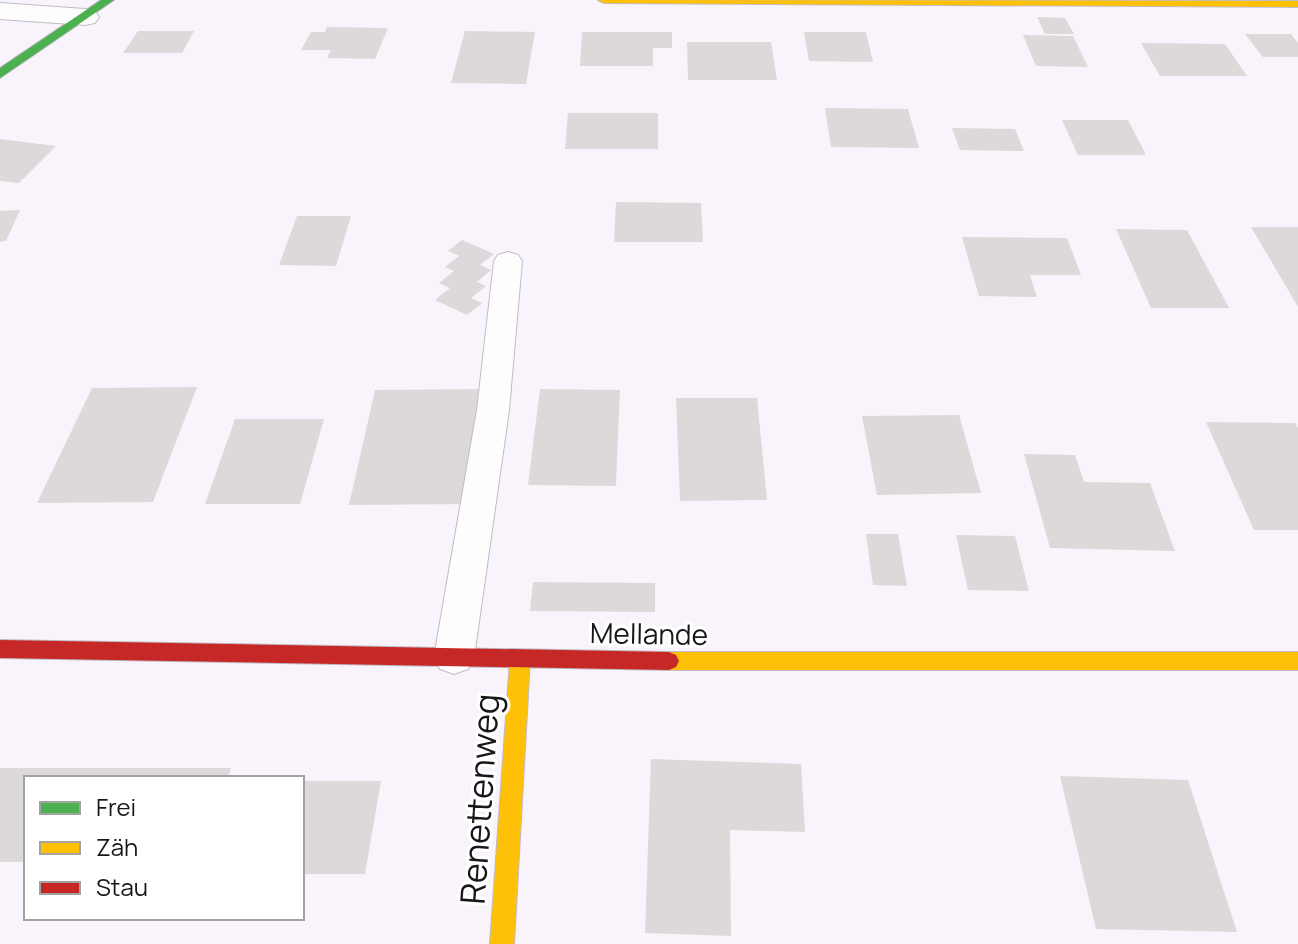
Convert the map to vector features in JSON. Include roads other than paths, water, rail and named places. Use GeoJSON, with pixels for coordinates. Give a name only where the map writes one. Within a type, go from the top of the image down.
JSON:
{"type":"FeatureCollection","features":[{"type":"Feature","properties":{"kind":"street"},"geometry":{"type":"LineString","coordinates":[[0,74],[108,0]]}},
{"type":"Feature","properties":{"kind":"street"},"geometry":{"type":"LineString","coordinates":[[604,0],[1298,4]]}},
{"type":"Feature","properties":{"kind":"street"},"geometry":{"type":"LineString","coordinates":[[0,11],[85,17]]}},
{"type":"Feature","properties":{"kind":"street","name":"Mellande"},"geometry":{"type":"LineString","coordinates":[[0,649],[708,662],[1298,661]]}},
{"type":"Feature","properties":{"kind":"street","name":"Renettenweg"},"geometry":{"type":"LineString","coordinates":[[502,944],[520,659]]}},
{"type":"Feature","properties":{"kind":"lane"},"geometry":{"type":"LineString","coordinates":[[454,657],[502,359],[508,261]]}}]}
